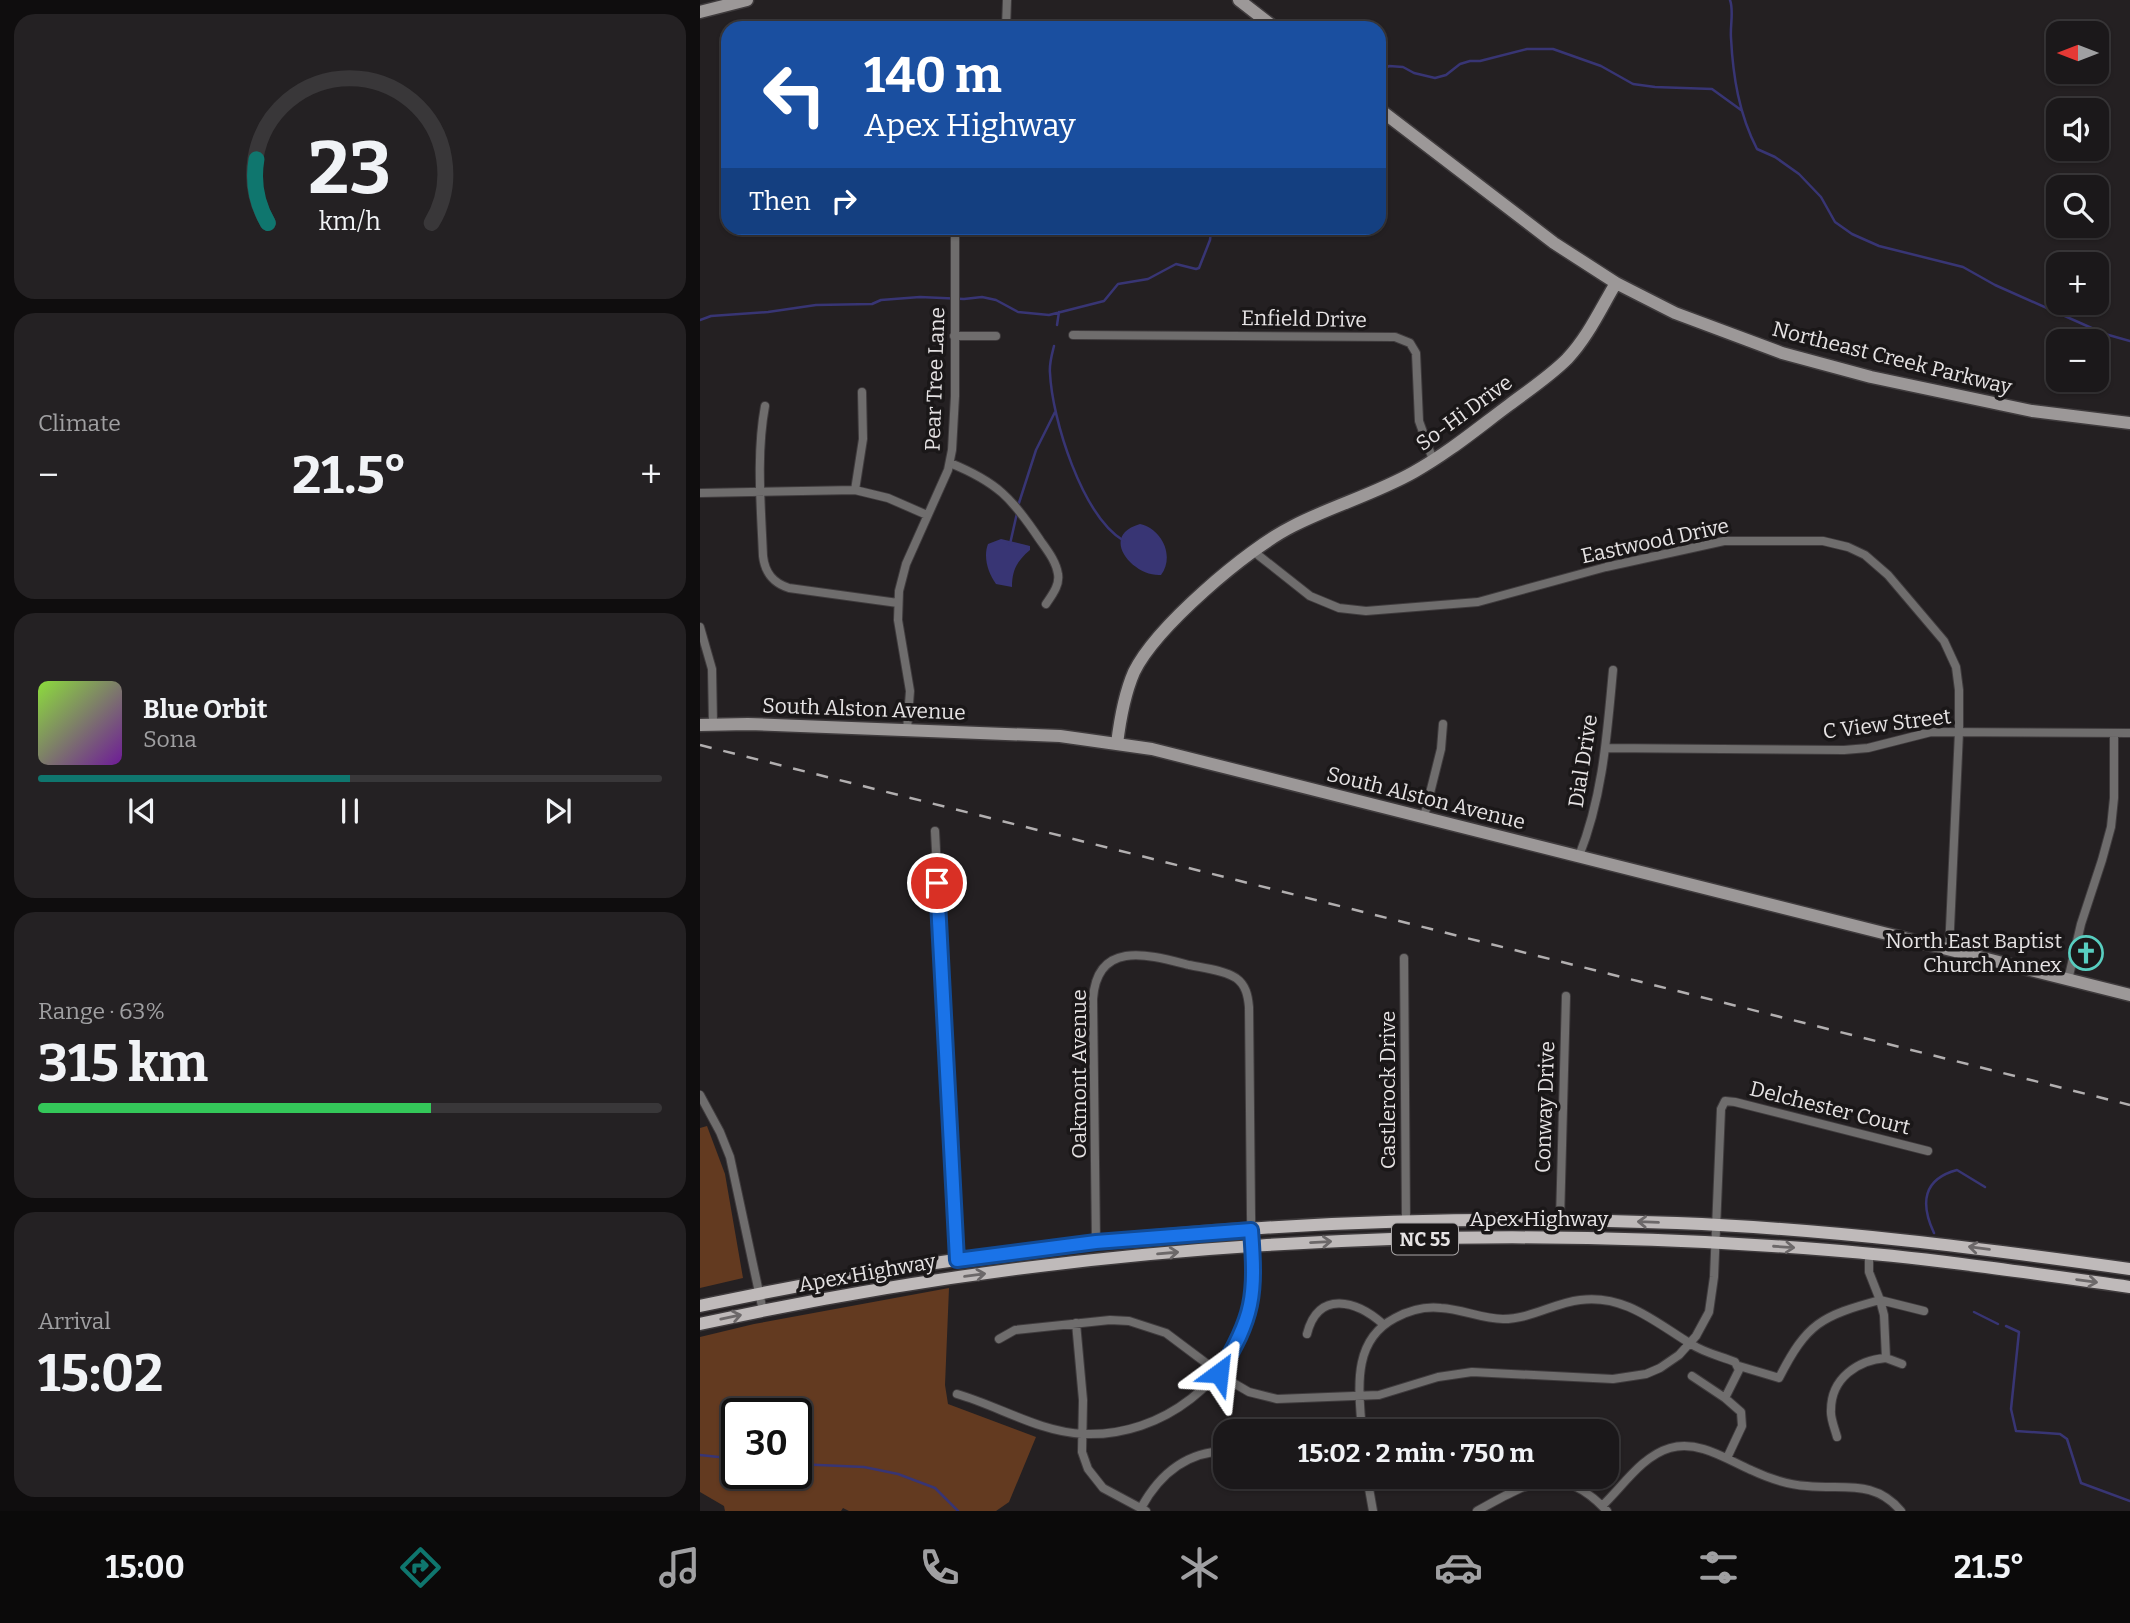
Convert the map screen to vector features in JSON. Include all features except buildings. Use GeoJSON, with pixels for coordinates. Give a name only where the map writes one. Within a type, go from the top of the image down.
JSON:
{"type":"FeatureCollection","features":[{"type":"Feature","properties":{"kind":"main road","name":"Apex Highway"},"geometry":{"type":"LineString","coordinates":[[700,1306],[853,1276],[1096,1242],[1406,1221],[1560,1220],[1716,1227],[1905,1240],[2130,1269]]}},
{"type":"Feature","properties":{"kind":"main road","name":"Apex Highway"},"geometry":{"type":"LineString","coordinates":[[700,1324],[897,1286],[995,1272],[1095,1260],[1356,1240],[1514,1237],[1716,1243],[1869,1254],[2130,1287]]}},
{"type":"Feature","properties":{"kind":"street"},"geometry":{"type":"LineString","coordinates":[[700,12],[747,0]]}},
{"type":"Feature","properties":{"kind":"street"},"geometry":{"type":"LineString","coordinates":[[1006,21],[1007,0]]}},
{"type":"Feature","properties":{"kind":"street"},"geometry":{"type":"LineString","coordinates":[[1239,0],[1266,21]]}},
{"type":"Feature","properties":{"kind":"street"},"geometry":{"type":"LineString","coordinates":[[1386,114],[1554,243],[1616,283]]}},
{"type":"Feature","properties":{"kind":"street","name":"Pear Tree Lane"},"geometry":{"type":"LineString","coordinates":[[907,730],[909,691],[898,621],[898,603],[906,564],[950,463],[954,433],[955,235]]}},
{"type":"Feature","properties":{"kind":"street","name":"Northeast Creek Parkway"},"geometry":{"type":"LineString","coordinates":[[1616,283],[1706,326],[1795,356],[1871,377],[2032,411],[2130,423]]}},
{"type":"Feature","properties":{"kind":"street","name":"So-Hi Drive"},"geometry":{"type":"LineString","coordinates":[[1118,744],[1124,699],[1135,670],[1144,655],[1178,618],[1253,551],[1295,525],[1386,486],[1433,460],[1549,375],[1568,358],[1586,335],[1616,283]]}},
{"type":"Feature","properties":{"kind":"street"},"geometry":{"type":"LineString","coordinates":[[954,336],[996,335]]}},
{"type":"Feature","properties":{"kind":"street","name":"Enfield Drive"},"geometry":{"type":"LineString","coordinates":[[1073,335],[1382,337],[1403,340],[1410,343],[1416,353],[1419,421],[1433,460]]}},
{"type":"Feature","properties":{"kind":"street"},"geometry":{"type":"LineString","coordinates":[[855,490],[863,439],[862,392]]}},
{"type":"Feature","properties":{"kind":"street"},"geometry":{"type":"LineString","coordinates":[[765,405],[760,429],[764,567],[774,580],[789,588],[898,603]]}},
{"type":"Feature","properties":{"kind":"street"},"geometry":{"type":"LineString","coordinates":[[950,463],[978,474],[1013,501],[1034,531],[1054,561],[1059,576],[1055,591],[1046,604]]}},
{"type":"Feature","properties":{"kind":"street"},"geometry":{"type":"LineString","coordinates":[[700,493],[855,490],[888,498],[927,515]]}},
{"type":"Feature","properties":{"kind":"street","name":"Eastwood Drive"},"geometry":{"type":"LineString","coordinates":[[1253,551],[1310,596],[1339,608],[1366,611],[1478,602],[1606,567],[1713,543],[1835,543],[1858,551],[1881,568],[1944,641],[1958,676],[1959,732],[1949,950]]}},
{"type":"Feature","properties":{"kind":"street"},"geometry":{"type":"LineString","coordinates":[[700,626],[712,669],[706,724]]}},
{"type":"Feature","properties":{"kind":"street","name":"Dial Drive"},"geometry":{"type":"LineString","coordinates":[[1579,856],[1596,804],[1606,748],[1613,670]]}},
{"type":"Feature","properties":{"kind":"street","name":"South Alston Avenue"},"geometry":{"type":"LineString","coordinates":[[706,724],[1060,736],[1118,744],[1211,764],[2130,995]]}},
{"type":"Feature","properties":{"kind":"street"},"geometry":{"type":"LineString","coordinates":[[1424,817],[1441,749],[1443,724]]}},
{"type":"Feature","properties":{"kind":"street"},"geometry":{"type":"LineString","coordinates":[[2068,979],[2081,924],[2111,827],[2114,733]]}},
{"type":"Feature","properties":{"kind":"street","name":"C View Street"},"geometry":{"type":"LineString","coordinates":[[1606,748],[1844,750],[1867,748],[1918,734],[2130,733]]}},
{"type":"Feature","properties":{"kind":"street"},"geometry":{"type":"LineString","coordinates":[[935,831],[957,1260]]}},
{"type":"Feature","properties":{"kind":"street","name":"Oakmont Avenue"},"geometry":{"type":"LineString","coordinates":[[957,1394],[1042,1425],[1082,1434],[1139,1427],[1160,1418],[1178,1409],[1219,1373],[1244,1329],[1253,1302],[1249,1007],[1245,988],[1235,977],[1156,956],[1127,954],[1103,969],[1094,990],[1096,1242]]}},
{"type":"Feature","properties":{"kind":"street","name":"Castlerock Drive"},"geometry":{"type":"LineString","coordinates":[[1404,958],[1406,1221]]}},
{"type":"Feature","properties":{"kind":"street","name":"Conway Drive"},"geometry":{"type":"LineString","coordinates":[[1560,1220],[1566,996]]}},
{"type":"Feature","properties":{"kind":"street"},"geometry":{"type":"LineString","coordinates":[[700,1095],[730,1157],[763,1311]]}},
{"type":"Feature","properties":{"kind":"street","name":"Delchester Court"},"geometry":{"type":"LineString","coordinates":[[1716,1227],[1721,1109],[1725,1101],[1735,1101],[1928,1151]]}},
{"type":"Feature","properties":{"kind":"street"},"geometry":{"type":"LineString","coordinates":[[999,1339],[1015,1330],[1076,1323],[1119,1320],[1149,1326],[1181,1343],[1219,1373],[1249,1392],[1277,1399],[1359,1398],[1395,1391],[1438,1377],[1472,1372],[1613,1379],[1637,1376],[1668,1364],[1690,1344],[1702,1328],[1709,1312],[1716,1227]]}},
{"type":"Feature","properties":{"kind":"street"},"geometry":{"type":"LineString","coordinates":[[1869,1254],[1869,1272],[1884,1314],[1886,1358]]}},
{"type":"Feature","properties":{"kind":"street"},"geometry":{"type":"LineString","coordinates":[[1361,1419],[1359,1371],[1368,1343],[1383,1324],[1409,1310],[1443,1308],[1506,1319],[1528,1316],[1565,1303],[1595,1299],[1630,1307],[1690,1344],[1739,1367],[1779,1378],[1793,1350],[1804,1336],[1817,1324],[1835,1314],[1880,1300],[1924,1311]]}},
{"type":"Feature","properties":{"kind":"street"},"geometry":{"type":"LineString","coordinates":[[1307,1334],[1310,1320],[1316,1311],[1343,1303],[1363,1308],[1383,1324]]}},
{"type":"Feature","properties":{"kind":"street"},"geometry":{"type":"LineString","coordinates":[[1076,1323],[1083,1400],[1082,1452],[1088,1469],[1103,1488],[1144,1510],[1150,1492],[1176,1465],[1213,1451]]}},
{"type":"Feature","properties":{"kind":"street"},"geometry":{"type":"LineString","coordinates":[[1837,1437],[1830,1411],[1834,1393],[1842,1377],[1856,1365],[1871,1359],[1886,1358],[1902,1364]]}},
{"type":"Feature","properties":{"kind":"street"},"geometry":{"type":"LineString","coordinates":[[1725,1398],[1739,1367]]}},
{"type":"Feature","properties":{"kind":"street"},"geometry":{"type":"LineString","coordinates":[[1692,1377],[1741,1412],[1740,1433],[1727,1458]]}},
{"type":"Feature","properties":{"kind":"street"},"geometry":{"type":"LineString","coordinates":[[1477,1511],[1527,1485],[1550,1480],[1570,1484],[1604,1508],[1645,1461],[1660,1452],[1683,1446],[1708,1450],[1755,1472],[1787,1483],[1873,1490],[1892,1501],[1901,1511]]}},
{"type":"Feature","properties":{"kind":"street"},"geometry":{"type":"LineString","coordinates":[[1369,1489],[1373,1511]]}},
{"type":"Feature","properties":{"kind":"shaded area"},"geometry":{"type":"Polygon","coordinates":[[[1140,524],[1155,531],[1164,544],[1167,560],[1161,575],[1140,570],[1124,555],[1122,537],[1128,530],[1140,524]]]}},
{"type":"Feature","properties":{"kind":"shaded area"},"geometry":{"type":"Polygon","coordinates":[[[1001,539],[1030,546],[1030,550],[1016,566],[1012,587],[996,584],[987,565],[988,544],[1001,539]]]}},
{"type":"Feature","properties":{"kind":"shaded area"},"geometry":{"type":"Polygon","coordinates":[[[707,1126],[725,1174],[743,1278],[700,1288],[700,1128],[707,1126]]]}},
{"type":"Feature","properties":{"kind":"shaded area"},"geometry":{"type":"Polygon","coordinates":[[[949,1288],[945,1385],[948,1404],[1036,1437],[1009,1502],[996,1511],[849,1511],[843,1508],[841,1511],[725,1511],[724,1506],[700,1492],[700,1337],[754,1324],[949,1288]]]}},
{"type":"Feature","properties":{"kind":"waterway"},"geometry":{"type":"LineString","coordinates":[[1730,0],[1735,81],[1741,109],[1757,149],[1775,157],[1799,174],[1821,197],[1835,222],[1852,234],[1879,246],[1963,267],[1995,285],[2105,334],[2130,341]]}},
{"type":"Feature","properties":{"kind":"waterway"},"geometry":{"type":"LineString","coordinates":[[1386,68],[1403,67],[1435,78],[1446,75],[1460,64],[1470,61],[1527,49],[1553,49],[1601,66],[1633,84],[1712,89],[1741,110]]}},
{"type":"Feature","properties":{"kind":"waterway"},"geometry":{"type":"LineString","coordinates":[[700,320],[711,316],[816,305],[872,304],[881,300],[920,297],[982,297],[996,300],[1018,312],[1049,315],[1104,301],[1118,284],[1148,279],[1176,264],[1199,268],[1211,235]]}},
{"type":"Feature","properties":{"kind":"waterway"},"geometry":{"type":"LineString","coordinates":[[1057,325],[1059,312]]}},
{"type":"Feature","properties":{"kind":"waterway"},"geometry":{"type":"LineString","coordinates":[[1054,346],[1050,366],[1052,392],[1063,440],[1095,511],[1124,541]]}},
{"type":"Feature","properties":{"kind":"waterway"},"geometry":{"type":"LineString","coordinates":[[1018,506],[1036,450],[1055,412]]}},
{"type":"Feature","properties":{"kind":"waterway"},"geometry":{"type":"LineString","coordinates":[[1010,544],[1017,513]]}},
{"type":"Feature","properties":{"kind":"waterway"},"geometry":{"type":"LineString","coordinates":[[1934,1233],[1926,1202],[1931,1186],[1937,1179],[1957,1170],[1985,1187]]}},
{"type":"Feature","properties":{"kind":"waterway"},"geometry":{"type":"LineString","coordinates":[[1974,1312],[1998,1324]]}},
{"type":"Feature","properties":{"kind":"waterway"},"geometry":{"type":"LineString","coordinates":[[2006,1326],[2019,1332],[2011,1409],[2016,1431],[2060,1434],[2067,1439],[2081,1483],[2130,1501]]}},
{"type":"Feature","properties":{"kind":"waterway"},"geometry":{"type":"LineString","coordinates":[[700,1455],[721,1457]]}},
{"type":"Feature","properties":{"kind":"waterway"},"geometry":{"type":"LineString","coordinates":[[812,1465],[864,1467],[898,1474],[935,1488],[958,1511]]}},
{"type":"Feature","properties":{"kind":"railway"},"geometry":{"type":"LineString","coordinates":[[700,745],[2130,1105]]}},
{"type":"Feature","properties":{"kind":"place","name":"North East Baptist Church Annex"},"geometry":{"type":"Point","coordinates":[2086,953]}},
{"type":"Feature","properties":{"kind":"route"},"geometry":{"type":"LineString","coordinates":[[937,883],[957,1260],[1096,1242],[1251,1230],[1254,1257],[1253,1302],[1244,1329],[1219,1373]]}}]}
